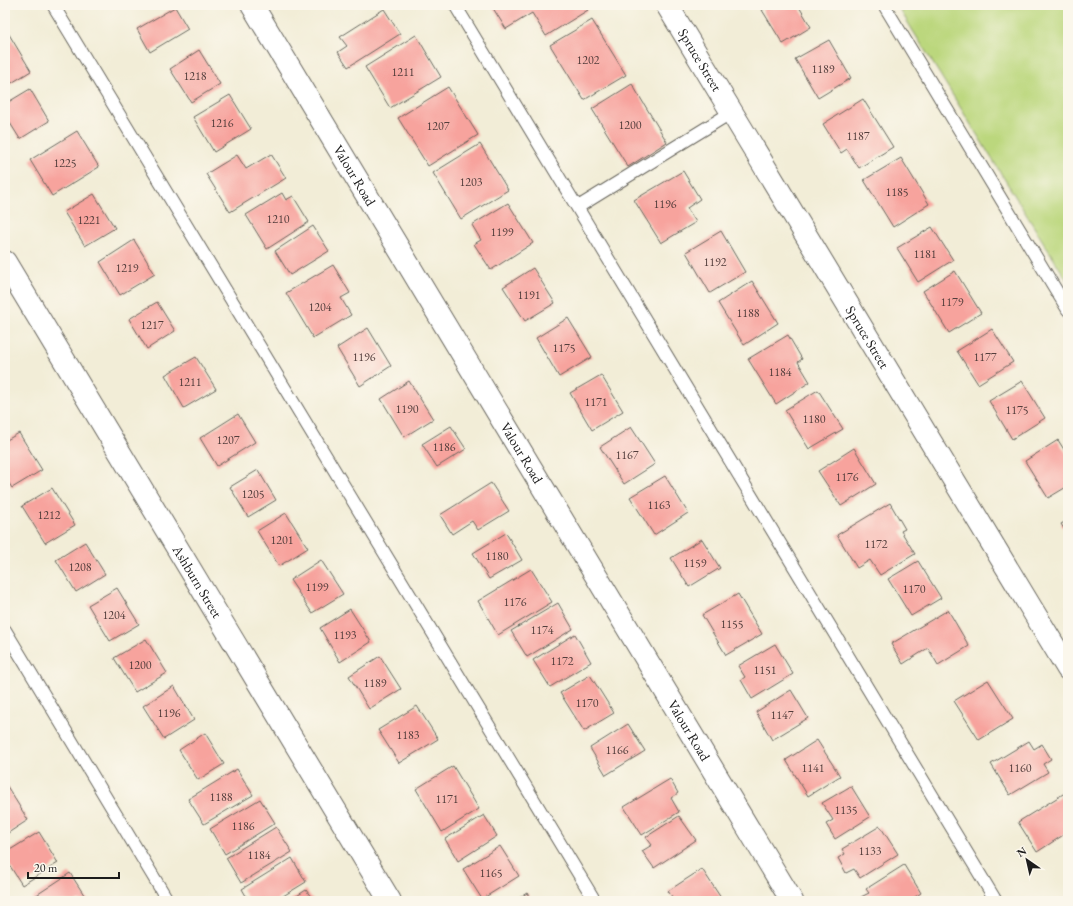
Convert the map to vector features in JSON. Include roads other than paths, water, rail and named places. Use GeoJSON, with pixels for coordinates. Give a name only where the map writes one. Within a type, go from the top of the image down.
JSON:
{"type":"FeatureCollection","features":[{"type":"Feature","properties":{"kind":"street","name":"Valour Road"},"geometry":{"type":"LineString","coordinates":[[252,5],[792,901]]}},
{"type":"Feature","properties":{"kind":"street","name":"Spruce Street"},"geometry":{"type":"LineString","coordinates":[[667,5],[1068,669]]}},
{"type":"Feature","properties":{"kind":"street","name":"Ashburn Street"},"geometry":{"type":"LineString","coordinates":[[5,262],[390,901]]}},
{"type":"Feature","properties":{"kind":"lane"},"geometry":{"type":"LineString","coordinates":[[53,5],[595,901]]}},
{"type":"Feature","properties":{"kind":"lane"},"geometry":{"type":"LineString","coordinates":[[455,5],[996,901]]}},
{"type":"Feature","properties":{"kind":"lane"},"geometry":{"type":"LineString","coordinates":[[884,5],[1068,310]]}},
{"type":"Feature","properties":{"kind":"lane"},"geometry":{"type":"LineString","coordinates":[[578,207],[732,112]]}},
{"type":"Feature","properties":{"kind":"lane"},"geometry":{"type":"LineString","coordinates":[[5,630],[168,901]]}}]}
